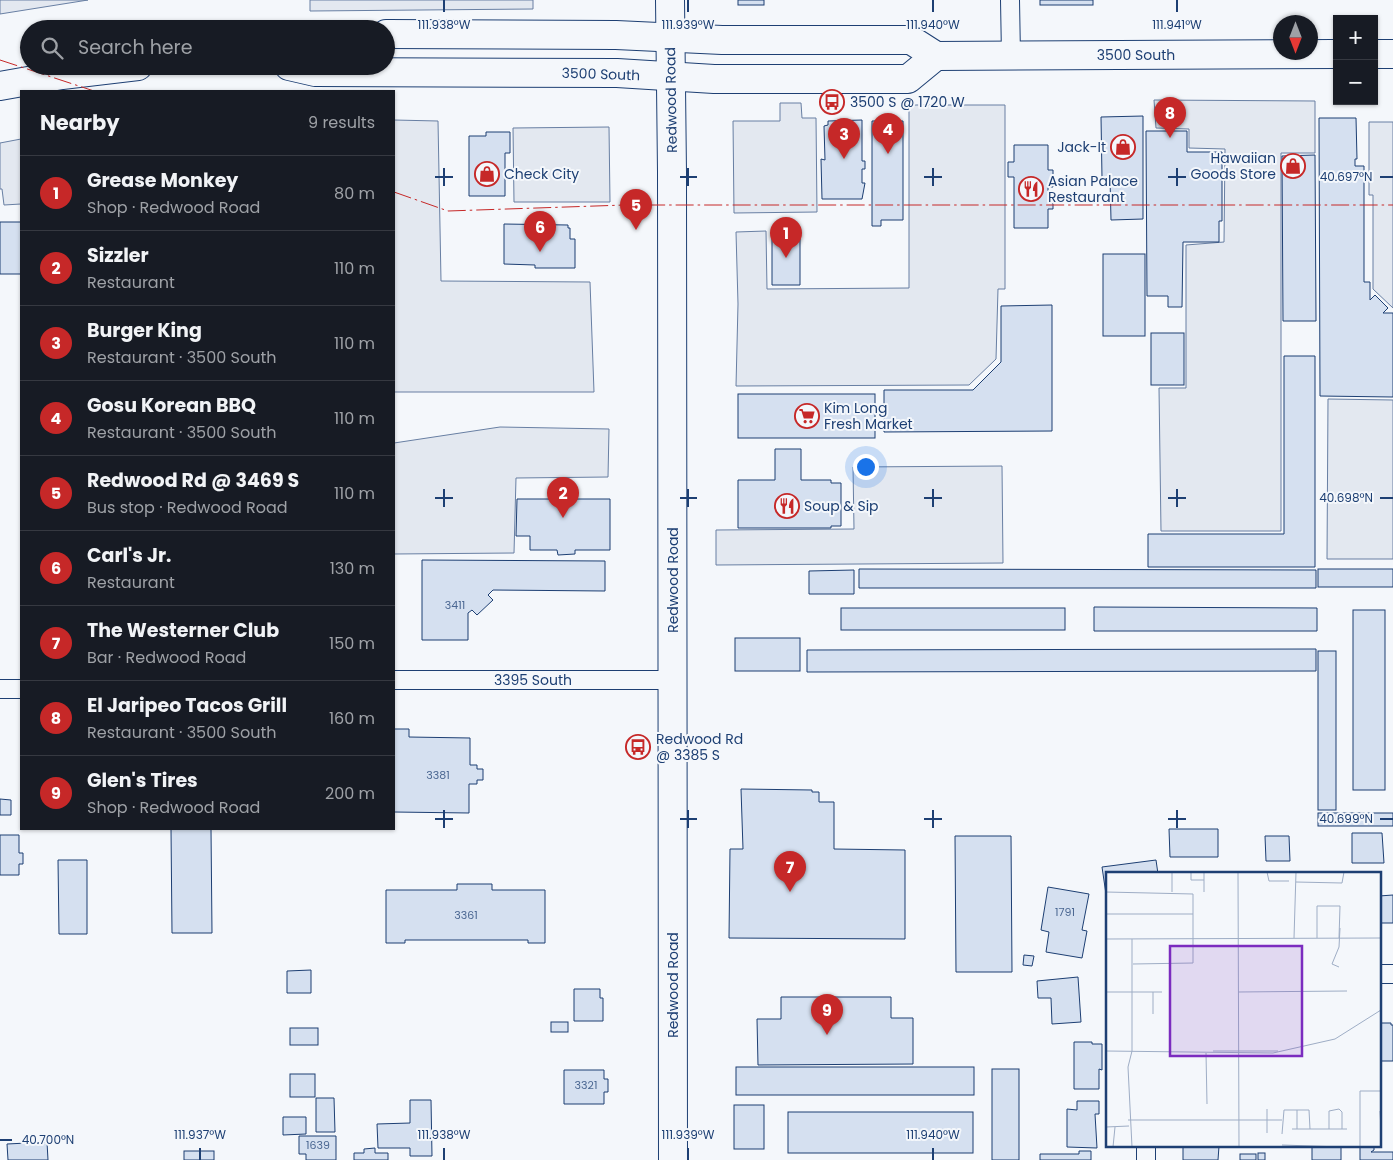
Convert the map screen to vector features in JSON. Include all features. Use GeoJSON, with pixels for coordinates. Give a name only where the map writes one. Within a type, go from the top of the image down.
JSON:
{"type":"FeatureCollection","features":[{"type":"Feature","properties":{"kind":"main road","name":"Redwood Road"},"geometry":{"type":"LineString","coordinates":[[670,0],[672,77],[673,1160]]}},
{"type":"Feature","properties":{"kind":"main road"},"geometry":{"type":"LineString","coordinates":[[395,34],[607,35],[722,40],[910,40],[936,56]]}},
{"type":"Feature","properties":{"kind":"main road","name":"3500 South"},"geometry":{"type":"LineString","coordinates":[[395,72],[617,73],[762,80],[908,79],[936,56],[1333,54]]}},
{"type":"Feature","properties":{"kind":"main road"},"geometry":{"type":"LineString","coordinates":[[1378,54],[1393,54]]}},
{"type":"Feature","properties":{"kind":"main road"},"geometry":{"type":"LineString","coordinates":[[0,86],[62,75]]}},
{"type":"Feature","properties":{"kind":"street"},"geometry":{"type":"LineString","coordinates":[[1010,0],[1011,56]]}},
{"type":"Feature","properties":{"kind":"street","name":"3395 South"},"geometry":{"type":"LineString","coordinates":[[395,680],[673,680]]}},
{"type":"Feature","properties":{"kind":"street"},"geometry":{"type":"LineString","coordinates":[[0,689],[20,689]]}},
{"type":"Feature","properties":{"kind":"street"},"geometry":{"type":"LineString","coordinates":[[1380,974],[1393,974]]}},
{"type":"Feature","properties":{"kind":"shaded area"},"geometry":{"type":"Polygon","coordinates":[[[0,0],[88,0],[0,14],[0,0]]]}},
{"type":"Feature","properties":{"kind":"shaded area"},"geometry":{"type":"Polygon","coordinates":[[[310,0],[533,0],[533,9],[310,11],[310,0]]]}},
{"type":"Feature","properties":{"kind":"shaded area"},"geometry":{"type":"Polygon","coordinates":[[[1154,100],[1315,101],[1315,153],[1281,153],[1281,531],[1161,531],[1159,388],[1186,388],[1186,245],[1224,242],[1225,149],[1189,148],[1189,129],[1156,128],[1154,100]]]}},
{"type":"Feature","properties":{"kind":"shaded area"},"geometry":{"type":"Polygon","coordinates":[[[780,103],[801,103],[802,118],[816,118],[817,212],[734,213],[733,121],[780,121],[780,103]]]}},
{"type":"Feature","properties":{"kind":"shaded area"},"geometry":{"type":"Polygon","coordinates":[[[909,105],[1005,105],[1005,289],[998,289],[996,359],[969,385],[736,386],[738,304],[736,232],[766,231],[767,289],[909,288],[909,105]]]}},
{"type":"Feature","properties":{"kind":"shaded area"},"geometry":{"type":"Polygon","coordinates":[[[395,120],[438,121],[441,281],[590,282],[594,392],[395,392],[395,120]]]}},
{"type":"Feature","properties":{"kind":"shaded area"},"geometry":{"type":"Polygon","coordinates":[[[1369,122],[1393,122],[1393,308],[1373,289],[1373,195],[1369,195],[1369,122]]]}},
{"type":"Feature","properties":{"kind":"shaded area"},"geometry":{"type":"Polygon","coordinates":[[[609,127],[610,202],[514,202],[513,128],[609,127]]]}},
{"type":"Feature","properties":{"kind":"shaded area"},"geometry":{"type":"Polygon","coordinates":[[[20,139],[20,204],[4,205],[2,189],[0,189],[0,143],[20,139]]]}},
{"type":"Feature","properties":{"kind":"shaded area"},"geometry":{"type":"Polygon","coordinates":[[[1328,399],[1393,400],[1393,559],[1327,559],[1328,399]]]}},
{"type":"Feature","properties":{"kind":"shaded area"},"geometry":{"type":"Polygon","coordinates":[[[500,427],[609,429],[608,477],[516,478],[514,553],[395,554],[395,443],[500,427]]]}},
{"type":"Feature","properties":{"kind":"shaded area"},"geometry":{"type":"Polygon","coordinates":[[[1002,466],[1003,563],[716,565],[716,530],[854,529],[853,467],[1002,466]]]}},
{"type":"Feature","properties":{"kind":"building"},"geometry":{"type":"Polygon","coordinates":[[[738,0],[764,0],[764,5],[738,5],[738,0]]]}},
{"type":"Feature","properties":{"kind":"building"},"geometry":{"type":"Polygon","coordinates":[[[1040,0],[1093,0],[1093,5],[1040,5],[1040,0]]]}},
{"type":"Feature","properties":{"kind":"building","name":"Jack-It"},"geometry":{"type":"Polygon","coordinates":[[[1143,116],[1143,219],[1111,220],[1110,178],[1102,178],[1101,117],[1143,116]]]}},
{"type":"Feature","properties":{"kind":"building"},"geometry":{"type":"Polygon","coordinates":[[[1319,118],[1356,118],[1357,159],[1355,159],[1355,166],[1364,166],[1364,282],[1370,282],[1370,300],[1375,295],[1388,308],[1383,313],[1393,313],[1393,397],[1320,396],[1319,118]]]}},
{"type":"Feature","properties":{"kind":"building"},"geometry":{"type":"Polygon","coordinates":[[[862,120],[862,161],[865,161],[865,169],[862,169],[862,183],[865,183],[862,199],[822,199],[821,159],[825,160],[824,126],[828,125],[828,121],[862,120]]]}},
{"type":"Feature","properties":{"kind":"building"},"geometry":{"type":"Polygon","coordinates":[[[872,121],[903,121],[903,220],[881,220],[881,226],[872,226],[872,121]]]}},
{"type":"Feature","properties":{"kind":"building"},"geometry":{"type":"Polygon","coordinates":[[[1146,131],[1187,131],[1187,152],[1222,152],[1222,221],[1219,221],[1219,242],[1183,242],[1182,307],[1168,307],[1168,296],[1147,296],[1146,131]]]}},
{"type":"Feature","properties":{"kind":"building","name":"Check City"},"geometry":{"type":"Polygon","coordinates":[[[486,132],[510,132],[510,153],[505,153],[505,196],[469,196],[469,136],[486,136],[486,132]]]}},
{"type":"Feature","properties":{"kind":"building","name":"Asian Palace Restaurant"},"geometry":{"type":"Polygon","coordinates":[[[1014,145],[1048,145],[1048,170],[1053,170],[1053,187],[1048,187],[1048,191],[1053,191],[1053,209],[1048,209],[1048,228],[1014,228],[1014,177],[1008,177],[1008,162],[1014,162],[1014,145]]]}},
{"type":"Feature","properties":{"kind":"building"},"geometry":{"type":"Polygon","coordinates":[[[1315,155],[1316,321],[1283,321],[1282,156],[1315,155]]]}},
{"type":"Feature","properties":{"kind":"building"},"geometry":{"type":"Polygon","coordinates":[[[0,222],[20,222],[20,274],[0,274],[0,222]]]}},
{"type":"Feature","properties":{"kind":"building"},"geometry":{"type":"Polygon","coordinates":[[[504,224],[568,225],[568,228],[570,228],[570,239],[575,239],[575,268],[535,268],[535,265],[504,264],[504,224]]]}},
{"type":"Feature","properties":{"kind":"building"},"geometry":{"type":"Polygon","coordinates":[[[800,231],[800,285],[772,285],[772,232],[800,231]]]}},
{"type":"Feature","properties":{"kind":"building"},"geometry":{"type":"Polygon","coordinates":[[[1103,254],[1145,254],[1145,336],[1103,336],[1103,254]]]}},
{"type":"Feature","properties":{"kind":"building"},"geometry":{"type":"Polygon","coordinates":[[[1052,305],[1052,431],[884,432],[884,390],[973,390],[1001,362],[1001,306],[1052,305]]]}},
{"type":"Feature","properties":{"kind":"building"},"geometry":{"type":"Polygon","coordinates":[[[1151,333],[1184,333],[1184,385],[1151,385],[1151,333]]]}},
{"type":"Feature","properties":{"kind":"building"},"geometry":{"type":"Polygon","coordinates":[[[1284,356],[1315,356],[1315,567],[1148,567],[1148,534],[1284,534],[1284,356]]]}},
{"type":"Feature","properties":{"kind":"building","name":"Kim Long Fresh Market"},"geometry":{"type":"Polygon","coordinates":[[[738,394],[875,394],[875,438],[738,438],[738,394]]]}},
{"type":"Feature","properties":{"kind":"building"},"geometry":{"type":"Polygon","coordinates":[[[775,449],[801,449],[801,480],[831,480],[831,483],[841,483],[841,526],[831,526],[831,528],[738,528],[738,480],[775,480],[775,449]]]}},
{"type":"Feature","properties":{"kind":"building"},"geometry":{"type":"Polygon","coordinates":[[[517,499],[610,499],[610,550],[575,550],[575,554],[558,555],[557,550],[530,550],[530,536],[516,536],[517,499]]]}},
{"type":"Feature","properties":{"kind":"building"},"geometry":{"type":"Polygon","coordinates":[[[422,560],[605,561],[605,591],[493,590],[488,595],[493,600],[477,615],[472,610],[468,613],[468,640],[422,640],[422,560]]]}},
{"type":"Feature","properties":{"kind":"building"},"geometry":{"type":"Polygon","coordinates":[[[859,569],[1316,570],[1316,588],[859,588],[859,569]]]}},
{"type":"Feature","properties":{"kind":"building"},"geometry":{"type":"Polygon","coordinates":[[[1318,569],[1393,569],[1393,587],[1318,587],[1318,569]]]}},
{"type":"Feature","properties":{"kind":"building"},"geometry":{"type":"Polygon","coordinates":[[[854,570],[854,594],[809,594],[809,571],[854,570]]]}},
{"type":"Feature","properties":{"kind":"building"},"geometry":{"type":"Polygon","coordinates":[[[1094,607],[1317,608],[1317,631],[1094,631],[1094,607]]]}},
{"type":"Feature","properties":{"kind":"building"},"geometry":{"type":"Polygon","coordinates":[[[841,608],[1065,608],[1065,630],[841,630],[841,608]]]}},
{"type":"Feature","properties":{"kind":"building"},"geometry":{"type":"Polygon","coordinates":[[[1353,610],[1385,610],[1385,790],[1353,790],[1353,610]]]}},
{"type":"Feature","properties":{"kind":"building"},"geometry":{"type":"Polygon","coordinates":[[[735,638],[800,638],[800,671],[735,671],[735,638]]]}},
{"type":"Feature","properties":{"kind":"building"},"geometry":{"type":"Polygon","coordinates":[[[1316,649],[1316,671],[807,672],[807,650],[1316,649]]]}},
{"type":"Feature","properties":{"kind":"building"},"geometry":{"type":"Polygon","coordinates":[[[1318,651],[1336,651],[1336,810],[1318,810],[1318,651]]]}},
{"type":"Feature","properties":{"kind":"building"},"geometry":{"type":"Polygon","coordinates":[[[395,729],[409,729],[409,737],[470,738],[470,765],[477,765],[477,769],[483,769],[483,780],[477,780],[477,784],[469,784],[469,813],[395,812],[395,729]]]}},
{"type":"Feature","properties":{"kind":"building"},"geometry":{"type":"Polygon","coordinates":[[[741,789],[812,790],[812,792],[819,792],[819,802],[834,802],[834,849],[905,850],[905,939],[729,938],[730,849],[743,849],[741,789]]]}},
{"type":"Feature","properties":{"kind":"building"},"geometry":{"type":"Polygon","coordinates":[[[0,799],[11,800],[11,815],[0,815],[0,799]]]}},
{"type":"Feature","properties":{"kind":"building"},"geometry":{"type":"Polygon","coordinates":[[[1318,813],[1393,813],[1393,826],[1318,826],[1318,813]]]}},
{"type":"Feature","properties":{"kind":"building"},"geometry":{"type":"Polygon","coordinates":[[[1169,829],[1218,829],[1218,857],[1170,857],[1169,829]]]}},
{"type":"Feature","properties":{"kind":"building"},"geometry":{"type":"Polygon","coordinates":[[[171,830],[211,830],[212,933],[172,933],[171,830]]]}},
{"type":"Feature","properties":{"kind":"building"},"geometry":{"type":"Polygon","coordinates":[[[1352,833],[1382,833],[1384,863],[1352,863],[1352,833]]]}},
{"type":"Feature","properties":{"kind":"building"},"geometry":{"type":"Polygon","coordinates":[[[0,835],[19,835],[19,853],[23,853],[23,864],[19,864],[19,875],[0,875],[0,835]]]}},
{"type":"Feature","properties":{"kind":"building"},"geometry":{"type":"Polygon","coordinates":[[[955,836],[1011,836],[1012,972],[956,972],[955,836]]]}},
{"type":"Feature","properties":{"kind":"building"},"geometry":{"type":"Polygon","coordinates":[[[1265,836],[1289,836],[1290,861],[1266,861],[1265,836]]]}},
{"type":"Feature","properties":{"kind":"building"},"geometry":{"type":"Polygon","coordinates":[[[58,860],[87,860],[87,934],[59,934],[58,860]]]}},
{"type":"Feature","properties":{"kind":"building"},"geometry":{"type":"Polygon","coordinates":[[[1156,860],[1158,872],[1106,872],[1106,894],[1102,867],[1156,860]]]}},
{"type":"Feature","properties":{"kind":"building"},"geometry":{"type":"Polygon","coordinates":[[[457,884],[492,884],[492,890],[545,890],[545,943],[528,943],[528,940],[405,940],[405,943],[386,943],[386,890],[457,890],[457,884]]]}},
{"type":"Feature","properties":{"kind":"building"},"geometry":{"type":"Polygon","coordinates":[[[1048,887],[1089,894],[1082,930],[1087,931],[1082,958],[1046,952],[1049,932],[1041,930],[1048,887]]]}},
{"type":"Feature","properties":{"kind":"building"},"geometry":{"type":"Polygon","coordinates":[[[1393,895],[1393,923],[1380,923],[1380,896],[1393,895]]]}},
{"type":"Feature","properties":{"kind":"building"},"geometry":{"type":"Polygon","coordinates":[[[1024,955],[1034,956],[1032,966],[1023,965],[1024,955]]]}},
{"type":"Feature","properties":{"kind":"building"},"geometry":{"type":"Polygon","coordinates":[[[311,970],[311,993],[287,993],[287,971],[311,970]]]}},
{"type":"Feature","properties":{"kind":"building"},"geometry":{"type":"Polygon","coordinates":[[[1078,977],[1081,1022],[1052,1024],[1051,998],[1038,998],[1037,981],[1078,977]]]}},
{"type":"Feature","properties":{"kind":"building"},"geometry":{"type":"Polygon","coordinates":[[[574,989],[600,989],[600,998],[603,998],[603,1021],[574,1021],[574,989]]]}},
{"type":"Feature","properties":{"kind":"building"},"geometry":{"type":"Polygon","coordinates":[[[781,997],[891,997],[891,1018],[913,1018],[913,1064],[758,1065],[757,1019],[781,1019],[781,997]]]}},
{"type":"Feature","properties":{"kind":"building"},"geometry":{"type":"Polygon","coordinates":[[[551,1022],[568,1022],[568,1032],[551,1032],[551,1022]]]}},
{"type":"Feature","properties":{"kind":"building"},"geometry":{"type":"Polygon","coordinates":[[[1380,1023],[1391,1023],[1393,1025],[1393,1061],[1380,1061],[1380,1023]]]}},
{"type":"Feature","properties":{"kind":"building"},"geometry":{"type":"Polygon","coordinates":[[[290,1028],[318,1028],[318,1045],[290,1045],[290,1028]]]}},
{"type":"Feature","properties":{"kind":"building"},"geometry":{"type":"Polygon","coordinates":[[[1074,1042],[1102,1044],[1102,1070],[1099,1069],[1099,1089],[1074,1089],[1074,1042]]]}},
{"type":"Feature","properties":{"kind":"building"},"geometry":{"type":"Polygon","coordinates":[[[736,1067],[974,1067],[974,1095],[736,1095],[736,1067]]]}},
{"type":"Feature","properties":{"kind":"building"},"geometry":{"type":"Polygon","coordinates":[[[992,1069],[1019,1069],[1019,1160],[992,1160],[992,1069]]]}},
{"type":"Feature","properties":{"kind":"building"},"geometry":{"type":"Polygon","coordinates":[[[564,1070],[604,1070],[604,1079],[608,1079],[608,1092],[604,1092],[604,1104],[564,1104],[564,1070]]]}},
{"type":"Feature","properties":{"kind":"building"},"geometry":{"type":"Polygon","coordinates":[[[290,1074],[315,1074],[315,1097],[290,1097],[290,1074]]]}},
{"type":"Feature","properties":{"kind":"building"},"geometry":{"type":"Polygon","coordinates":[[[316,1098],[334,1098],[335,1132],[316,1132],[316,1098]]]}},
{"type":"Feature","properties":{"kind":"building"},"geometry":{"type":"Polygon","coordinates":[[[410,1100],[431,1100],[432,1156],[410,1156],[410,1148],[378,1148],[377,1124],[410,1123],[410,1100]]]}},
{"type":"Feature","properties":{"kind":"building"},"geometry":{"type":"Polygon","coordinates":[[[1077,1101],[1099,1101],[1099,1114],[1095,1114],[1097,1148],[1067,1147],[1067,1109],[1077,1110],[1077,1101]]]}},
{"type":"Feature","properties":{"kind":"building"},"geometry":{"type":"Polygon","coordinates":[[[734,1105],[764,1105],[764,1149],[734,1149],[734,1105]]]}},
{"type":"Feature","properties":{"kind":"building"},"geometry":{"type":"Polygon","coordinates":[[[788,1112],[973,1112],[973,1153],[788,1153],[788,1112]]]}},
{"type":"Feature","properties":{"kind":"building"},"geometry":{"type":"Polygon","coordinates":[[[283,1117],[306,1117],[306,1134],[283,1135],[283,1117]]]}},
{"type":"Feature","properties":{"kind":"building"},"geometry":{"type":"Polygon","coordinates":[[[299,1136],[336,1136],[336,1160],[306,1160],[306,1154],[299,1154],[299,1136]]]}},
{"type":"Feature","properties":{"kind":"building"},"geometry":{"type":"Polygon","coordinates":[[[47,1142],[48,1160],[8,1160],[7,1144],[47,1142]]]}},
{"type":"Feature","properties":{"kind":"building"},"geometry":{"type":"Polygon","coordinates":[[[375,1148],[375,1153],[388,1153],[388,1160],[354,1160],[354,1153],[364,1153],[364,1149],[375,1148]]]}},
{"type":"Feature","properties":{"kind":"building"},"geometry":{"type":"Polygon","coordinates":[[[1183,1148],[1219,1148],[1218,1160],[1183,1160],[1183,1148]]]}},
{"type":"Feature","properties":{"kind":"building"},"geometry":{"type":"Polygon","coordinates":[[[1312,1148],[1341,1148],[1341,1160],[1312,1160],[1312,1148]]]}},
{"type":"Feature","properties":{"kind":"building"},"geometry":{"type":"Polygon","coordinates":[[[1360,1148],[1374,1148],[1371,1152],[1393,1152],[1393,1160],[1360,1160],[1360,1148]]]}},
{"type":"Feature","properties":{"kind":"building"},"geometry":{"type":"Polygon","coordinates":[[[184,1151],[214,1151],[214,1160],[184,1160],[184,1151]]]}},
{"type":"Feature","properties":{"kind":"building"},"geometry":{"type":"Polygon","coordinates":[[[1079,1151],[1091,1151],[1091,1160],[1040,1160],[1040,1154],[1079,1154],[1079,1151]]]}},
{"type":"Feature","properties":{"kind":"building"},"geometry":{"type":"Polygon","coordinates":[[[1258,1153],[1265,1153],[1265,1160],[1258,1160],[1258,1153]]]}},
{"type":"Feature","properties":{"kind":"building"},"geometry":{"type":"Polygon","coordinates":[[[1240,1154],[1256,1154],[1256,1160],[1240,1160],[1240,1154]]]}},
{"type":"Feature","properties":{"kind":"power"},"geometry":{"type":"LineString","coordinates":[[0,60],[20,67]]}},
{"type":"Feature","properties":{"kind":"power"},"geometry":{"type":"LineString","coordinates":[[45,75],[91,90]]}},
{"type":"Feature","properties":{"kind":"power"},"geometry":{"type":"LineString","coordinates":[[395,192],[448,211],[625,205],[1393,205]]}},
{"type":"Feature","properties":{"kind":"place","name":"3500 S @ 1720 W"},"geometry":{"type":"Point","coordinates":[832,102]}},
{"type":"Feature","properties":{"kind":"place","name":"El Jaripeo Tacos Grill"},"geometry":{"type":"Point","coordinates":[1170,138]}},
{"type":"Feature","properties":{"kind":"place","name":"Jack-It"},"geometry":{"type":"Point","coordinates":[1123,147]}},
{"type":"Feature","properties":{"kind":"place","name":"Gosu Korean BBQ"},"geometry":{"type":"Point","coordinates":[888,154]}},
{"type":"Feature","properties":{"kind":"place","name":"Burger King"},"geometry":{"type":"Point","coordinates":[844,159]}},
{"type":"Feature","properties":{"kind":"place","name":"Hawaiian Goods Store"},"geometry":{"type":"Point","coordinates":[1293,166]}},
{"type":"Feature","properties":{"kind":"place","name":"Check City"},"geometry":{"type":"Point","coordinates":[487,174]}},
{"type":"Feature","properties":{"kind":"place","name":"Asian Palace Restaurant"},"geometry":{"type":"Point","coordinates":[1031,189]}},
{"type":"Feature","properties":{"kind":"place","name":"Redwood Rd @ 3469 S"},"geometry":{"type":"Point","coordinates":[636,230]}},
{"type":"Feature","properties":{"kind":"place","name":"Carl's Jr."},"geometry":{"type":"Point","coordinates":[540,252]}},
{"type":"Feature","properties":{"kind":"place","name":"Grease Monkey"},"geometry":{"type":"Point","coordinates":[786,258]}},
{"type":"Feature","properties":{"kind":"place","name":"Kim Long Fresh Market"},"geometry":{"type":"Point","coordinates":[807,416]}},
{"type":"Feature","properties":{"kind":"place","name":"Soup & Sip"},"geometry":{"type":"Point","coordinates":[787,506]}},
{"type":"Feature","properties":{"kind":"place","name":"Sizzler"},"geometry":{"type":"Point","coordinates":[563,518]}},
{"type":"Feature","properties":{"kind":"place","name":"Redwood Rd @ 3385 S"},"geometry":{"type":"Point","coordinates":[638,747]}},
{"type":"Feature","properties":{"kind":"place","name":"The Westerner Club"},"geometry":{"type":"Point","coordinates":[790,892]}},
{"type":"Feature","properties":{"kind":"place","name":"Glen's Tires"},"geometry":{"type":"Point","coordinates":[827,1035]}}]}
